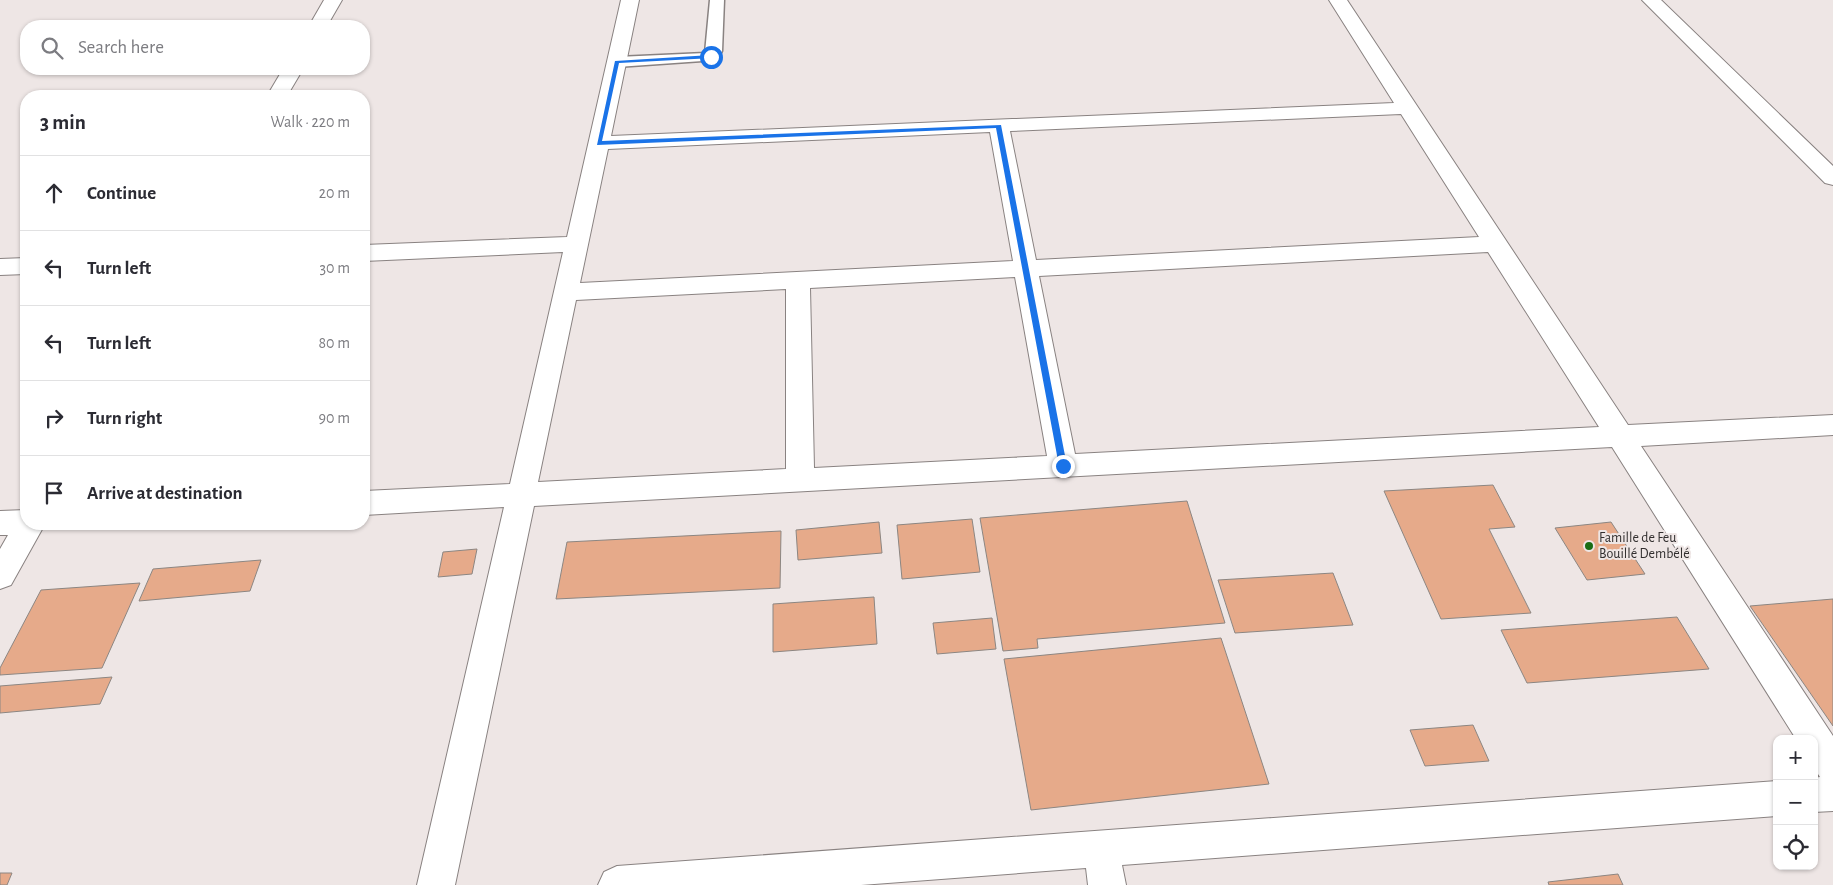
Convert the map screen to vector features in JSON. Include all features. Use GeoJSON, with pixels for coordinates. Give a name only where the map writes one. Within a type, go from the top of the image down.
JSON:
{"type":"FeatureCollection","features":[{"type":"Feature","properties":{"kind":"street"},"geometry":{"type":"LineString","coordinates":[[321,20],[333,0]]}},
{"type":"Feature","properties":{"kind":"street"},"geometry":{"type":"LineString","coordinates":[[436,885],[630,0]]}},
{"type":"Feature","properties":{"kind":"street"},"geometry":{"type":"LineString","coordinates":[[1338,0],[1833,766]]}},
{"type":"Feature","properties":{"kind":"street"},"geometry":{"type":"LineString","coordinates":[[1651,0],[1833,178]]}},
{"type":"Feature","properties":{"kind":"street"},"geometry":{"type":"LineString","coordinates":[[281,90],[289,75]]}},
{"type":"Feature","properties":{"kind":"street"},"geometry":{"type":"LineString","coordinates":[[599,144],[1408,108]]}},
{"type":"Feature","properties":{"kind":"street"},"geometry":{"type":"LineString","coordinates":[[999,126],[1063,466]]}},
{"type":"Feature","properties":{"kind":"street"},"geometry":{"type":"LineString","coordinates":[[370,253],[576,244]]}},
{"type":"Feature","properties":{"kind":"street"},"geometry":{"type":"LineString","coordinates":[[566,292],[1496,244]]}},
{"type":"Feature","properties":{"kind":"street"},"geometry":{"type":"LineString","coordinates":[[0,268],[20,266]]}},
{"type":"Feature","properties":{"kind":"street"},"geometry":{"type":"LineString","coordinates":[[798,280],[800,480]]}},
{"type":"Feature","properties":{"kind":"street"},"geometry":{"type":"LineString","coordinates":[[370,504],[1833,425]]}},
{"type":"Feature","properties":{"kind":"street"},"geometry":{"type":"LineString","coordinates":[[0,523],[20,522]]}},
{"type":"Feature","properties":{"kind":"street"},"geometry":{"type":"LineString","coordinates":[[0,576],[27,530]]}},
{"type":"Feature","properties":{"kind":"street"},"geometry":{"type":"LineString","coordinates":[[1818,795],[1833,794]]}},
{"type":"Feature","properties":{"kind":"street"},"geometry":{"type":"LineString","coordinates":[[617,885],[1773,798]]}},
{"type":"Feature","properties":{"kind":"street"},"geometry":{"type":"LineString","coordinates":[[1101,848],[1108,885]]}},
{"type":"Feature","properties":{"kind":"lane"},"geometry":{"type":"LineString","coordinates":[[617,62],[711,57],[714,52],[717,0]]}},
{"type":"Feature","properties":{"kind":"building"},"geometry":{"type":"Polygon","coordinates":[[[1493,485],[1515,527],[1489,529],[1531,613],[1441,619],[1384,491],[1493,485]]]}},
{"type":"Feature","properties":{"kind":"building"},"geometry":{"type":"Polygon","coordinates":[[[1187,501],[1225,623],[1037,639],[1038,648],[1003,651],[980,518],[1187,501]]]}},
{"type":"Feature","properties":{"kind":"building"},"geometry":{"type":"Polygon","coordinates":[[[972,519],[980,572],[902,579],[897,525],[972,519]]]}},
{"type":"Feature","properties":{"kind":"building"},"geometry":{"type":"Polygon","coordinates":[[[879,522],[882,553],[798,560],[796,530],[879,522]]]}},
{"type":"Feature","properties":{"kind":"building"},"geometry":{"type":"Polygon","coordinates":[[[1611,522],[1645,574],[1587,580],[1555,528],[1611,522]]]}},
{"type":"Feature","properties":{"kind":"building"},"geometry":{"type":"Polygon","coordinates":[[[781,531],[780,588],[556,599],[567,542],[781,531]]]}},
{"type":"Feature","properties":{"kind":"building"},"geometry":{"type":"Polygon","coordinates":[[[477,549],[472,574],[438,577],[443,552],[477,549]]]}},
{"type":"Feature","properties":{"kind":"building"},"geometry":{"type":"Polygon","coordinates":[[[261,560],[250,591],[139,601],[153,569],[261,560]]]}},
{"type":"Feature","properties":{"kind":"building"},"geometry":{"type":"Polygon","coordinates":[[[1333,573],[1353,625],[1235,633],[1218,580],[1333,573]]]}},
{"type":"Feature","properties":{"kind":"building"},"geometry":{"type":"Polygon","coordinates":[[[140,583],[102,668],[0,675],[0,668],[41,590],[140,583]]]}},
{"type":"Feature","properties":{"kind":"building"},"geometry":{"type":"Polygon","coordinates":[[[874,597],[877,644],[773,652],[773,604],[874,597]]]}},
{"type":"Feature","properties":{"kind":"building"},"geometry":{"type":"Polygon","coordinates":[[[1833,599],[1833,726],[1750,606],[1833,599]]]}},
{"type":"Feature","properties":{"kind":"building"},"geometry":{"type":"Polygon","coordinates":[[[1677,617],[1709,669],[1527,683],[1501,630],[1677,617]]]}},
{"type":"Feature","properties":{"kind":"building"},"geometry":{"type":"Polygon","coordinates":[[[992,618],[996,649],[937,654],[933,623],[992,618]]]}},
{"type":"Feature","properties":{"kind":"building"},"geometry":{"type":"Polygon","coordinates":[[[1221,638],[1269,784],[1031,810],[1004,659],[1221,638]]]}},
{"type":"Feature","properties":{"kind":"building"},"geometry":{"type":"Polygon","coordinates":[[[112,677],[100,704],[0,713],[0,686],[112,677]]]}},
{"type":"Feature","properties":{"kind":"building"},"geometry":{"type":"Polygon","coordinates":[[[1473,725],[1489,761],[1425,766],[1410,730],[1473,725]]]}},
{"type":"Feature","properties":{"kind":"building"},"geometry":{"type":"Polygon","coordinates":[[[0,873],[12,873],[7,885],[0,885],[0,873]]]}},
{"type":"Feature","properties":{"kind":"building"},"geometry":{"type":"Polygon","coordinates":[[[1618,874],[1623,885],[1549,885],[1548,882],[1618,874]]]}},
{"type":"Feature","properties":{"kind":"place","name":"Famille de Feu Bouillé Dembélé"},"geometry":{"type":"Point","coordinates":[1589,546]}},
{"type":"Feature","properties":{"kind":"route"},"geometry":{"type":"LineString","coordinates":[[711,57],[617,62],[599,144],[999,126],[1063,466]]}}]}
